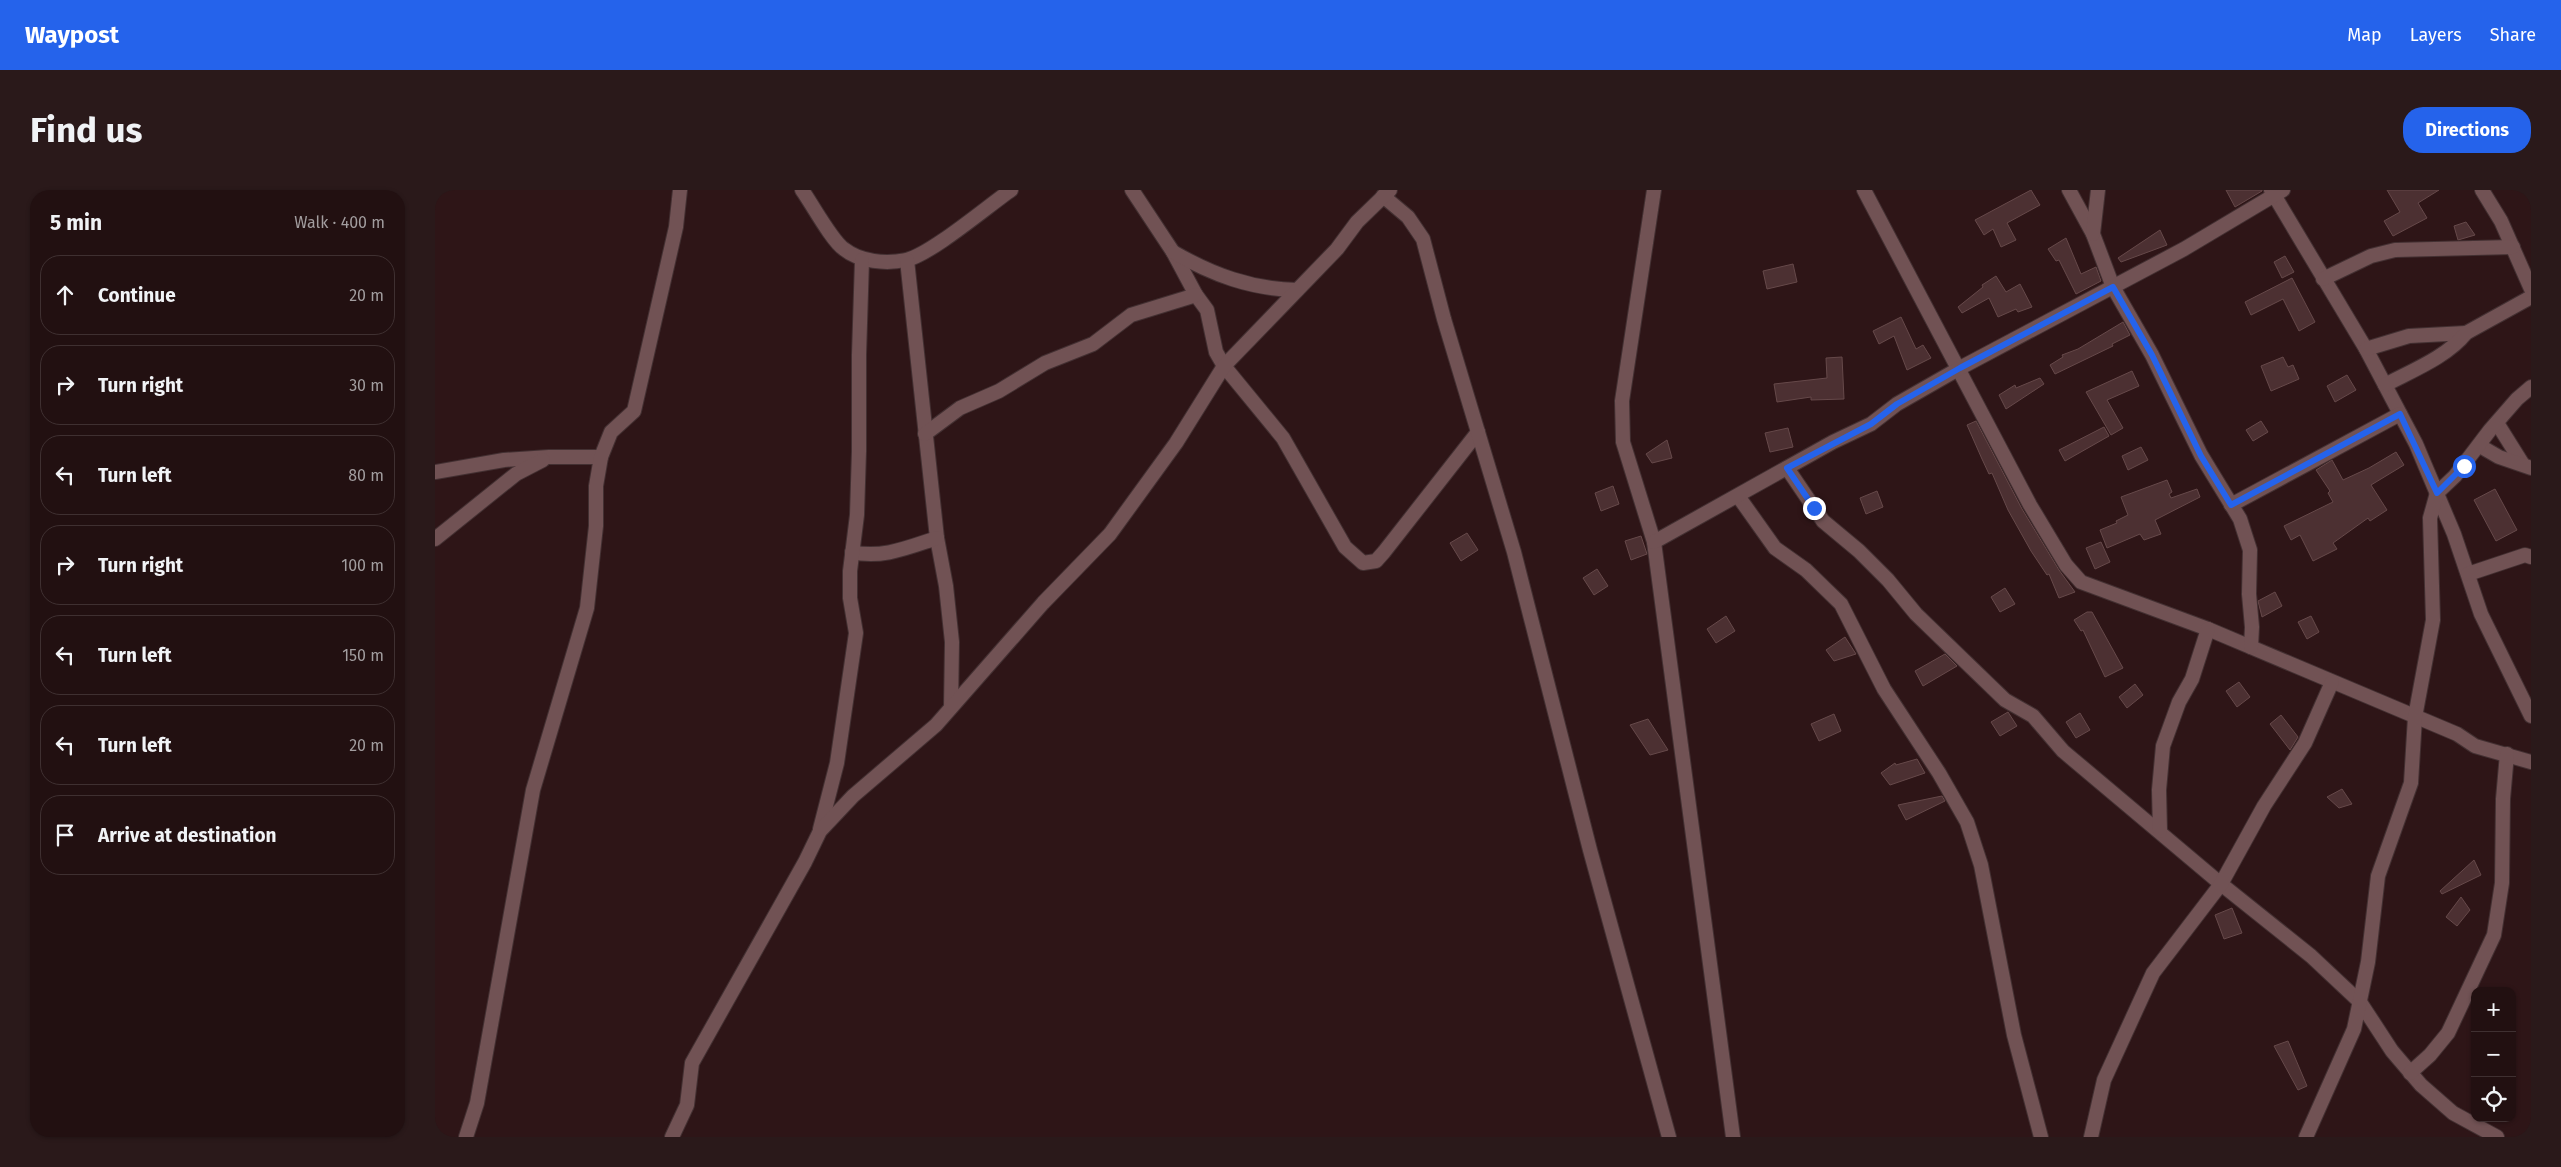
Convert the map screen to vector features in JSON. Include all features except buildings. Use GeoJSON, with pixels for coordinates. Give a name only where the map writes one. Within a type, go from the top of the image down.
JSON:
{"type":"FeatureCollection","features":[{"type":"Feature","properties":{"kind":"street"},"geometry":{"type":"LineString","coordinates":[[466,1137],[477,1104],[533,790],[587,608],[596,526],[596,486],[601,457],[611,432],[634,411],[676,227],[680,190]]}},
{"type":"Feature","properties":{"kind":"street"},"geometry":{"type":"LineString","coordinates":[[802,190],[842,249],[862,260],[907,260],[932,247],[1011,190]]}},
{"type":"Feature","properties":{"kind":"street"},"geometry":{"type":"LineString","coordinates":[[1131,190],[1173,252],[1196,295],[1207,310],[1216,352],[1224,366],[1283,438],[1345,548],[1363,563],[1376,561],[1384,552],[1478,432]]}},
{"type":"Feature","properties":{"kind":"street"},"geometry":{"type":"LineString","coordinates":[[1654,190],[1622,401],[1623,442],[1654,542],[1733,1137]]}},
{"type":"Feature","properties":{"kind":"street"},"geometry":{"type":"LineString","coordinates":[[1863,190],[1960,368],[2030,505],[2066,565],[2081,582],[2208,629],[2415,718],[2457,734],[2475,746],[2531,762]]}},
{"type":"Feature","properties":{"kind":"street"},"geometry":{"type":"LineString","coordinates":[[2069,190],[2093,234],[2113,287],[2152,355],[2201,456],[2240,518],[2250,550],[2249,594],[2253,627],[2251,647]]}},
{"type":"Feature","properties":{"kind":"street"},"geometry":{"type":"LineString","coordinates":[[2093,234],[2098,190]]}},
{"type":"Feature","properties":{"kind":"street"},"geometry":{"type":"LineString","coordinates":[[2482,190],[2501,221],[2531,289]]}},
{"type":"Feature","properties":{"kind":"street"},"geometry":{"type":"LineString","coordinates":[[1654,542],[1871,424],[1897,404],[1960,368],[2184,249],[2276,192],[2323,279],[2366,349],[2400,414],[2437,493],[2481,614],[2531,716]]}},
{"type":"Feature","properties":{"kind":"street"},"geometry":{"type":"LineString","coordinates":[[820,831],[853,796],[935,725],[1043,603],[1109,534],[1176,443],[1224,366],[1387,193],[1408,217],[1423,239],[1514,552],[1590,850],[1669,1137]]}},
{"type":"Feature","properties":{"kind":"street"},"geometry":{"type":"LineString","coordinates":[[2323,279],[2371,256],[2395,250],[2513,247]]}},
{"type":"Feature","properties":{"kind":"street"},"geometry":{"type":"LineString","coordinates":[[1173,252],[1204,270],[1233,281],[1268,289],[1297,290]]}},
{"type":"Feature","properties":{"kind":"street"},"geometry":{"type":"LineString","coordinates":[[672,1137],[687,1104],[692,1063],[805,862],[820,831],[837,763],[856,633],[850,598],[852,552],[857,515],[862,260]]}},
{"type":"Feature","properties":{"kind":"street"},"geometry":{"type":"LineString","coordinates":[[907,260],[937,538],[947,586],[952,642],[951,707]]}},
{"type":"Feature","properties":{"kind":"street"},"geometry":{"type":"LineString","coordinates":[[925,434],[960,408],[999,391],[1045,363],[1093,344],[1131,316],[1196,295]]}},
{"type":"Feature","properties":{"kind":"street"},"geometry":{"type":"LineString","coordinates":[[2385,385],[2459,342],[2466,333],[2531,297]]}},
{"type":"Feature","properties":{"kind":"street"},"geometry":{"type":"LineString","coordinates":[[2366,349],[2409,336],[2466,333]]}},
{"type":"Feature","properties":{"kind":"street"},"geometry":{"type":"LineString","coordinates":[[2306,1137],[2354,1029],[2375,917],[2378,876],[2411,783],[2415,718],[2433,620],[2430,518],[2437,493],[2455,476],[2497,423],[2531,387]]}},
{"type":"Feature","properties":{"kind":"street"},"geometry":{"type":"LineString","coordinates":[[2231,505],[2400,414]]}},
{"type":"Feature","properties":{"kind":"street"},"geometry":{"type":"LineString","coordinates":[[2497,423],[2526,466]]}},
{"type":"Feature","properties":{"kind":"street"},"geometry":{"type":"LineString","coordinates":[[2479,446],[2499,458],[2526,466]]}},
{"type":"Feature","properties":{"kind":"street"},"geometry":{"type":"LineString","coordinates":[[435,472],[505,460],[549,457],[601,457]]}},
{"type":"Feature","properties":{"kind":"street"},"geometry":{"type":"LineString","coordinates":[[435,539],[516,474],[549,457]]}},
{"type":"Feature","properties":{"kind":"street"},"geometry":{"type":"LineString","coordinates":[[1787,468],[1823,522],[1865,557],[1916,614],[2005,700],[2033,716],[2063,750],[2221,884],[2311,956],[2360,1002],[2392,1051],[2421,1085],[2453,1113],[2497,1137]]}},
{"type":"Feature","properties":{"kind":"street"},"geometry":{"type":"LineString","coordinates":[[1738,496],[1775,548],[1806,570],[1841,604],[1884,689],[1939,773],[1967,822],[1981,865],[2014,1035],[2041,1137]]}},
{"type":"Feature","properties":{"kind":"street"},"geometry":{"type":"LineString","coordinates":[[435,550],[461,518]]}},
{"type":"Feature","properties":{"kind":"street"},"geometry":{"type":"LineString","coordinates":[[852,552],[862,555],[897,552],[937,538]]}},
{"type":"Feature","properties":{"kind":"street"},"geometry":{"type":"LineString","coordinates":[[2468,574],[2525,555],[2531,556]]}},
{"type":"Feature","properties":{"kind":"street"},"geometry":{"type":"LineString","coordinates":[[2160,831],[2159,790],[2163,746],[2179,702],[2192,678],[2208,629]]}},
{"type":"Feature","properties":{"kind":"street"},"geometry":{"type":"LineString","coordinates":[[2090,1134],[2104,1080],[2153,973],[2221,884],[2264,806],[2305,743],[2332,682]]}},
{"type":"Feature","properties":{"kind":"street"},"geometry":{"type":"LineString","coordinates":[[2410,1073],[2430,1055],[2448,1033],[2494,935],[2502,883],[2503,799],[2507,754]]}},
{"type":"Feature","properties":{"kind":"route"},"geometry":{"type":"LineString","coordinates":[[1814,508],[1787,468],[1833,442],[1871,424],[1897,404],[1960,368],[2113,287],[2152,355],[2201,456],[2231,505],[2400,414],[2416,444],[2437,493],[2464,466]]}}]}
